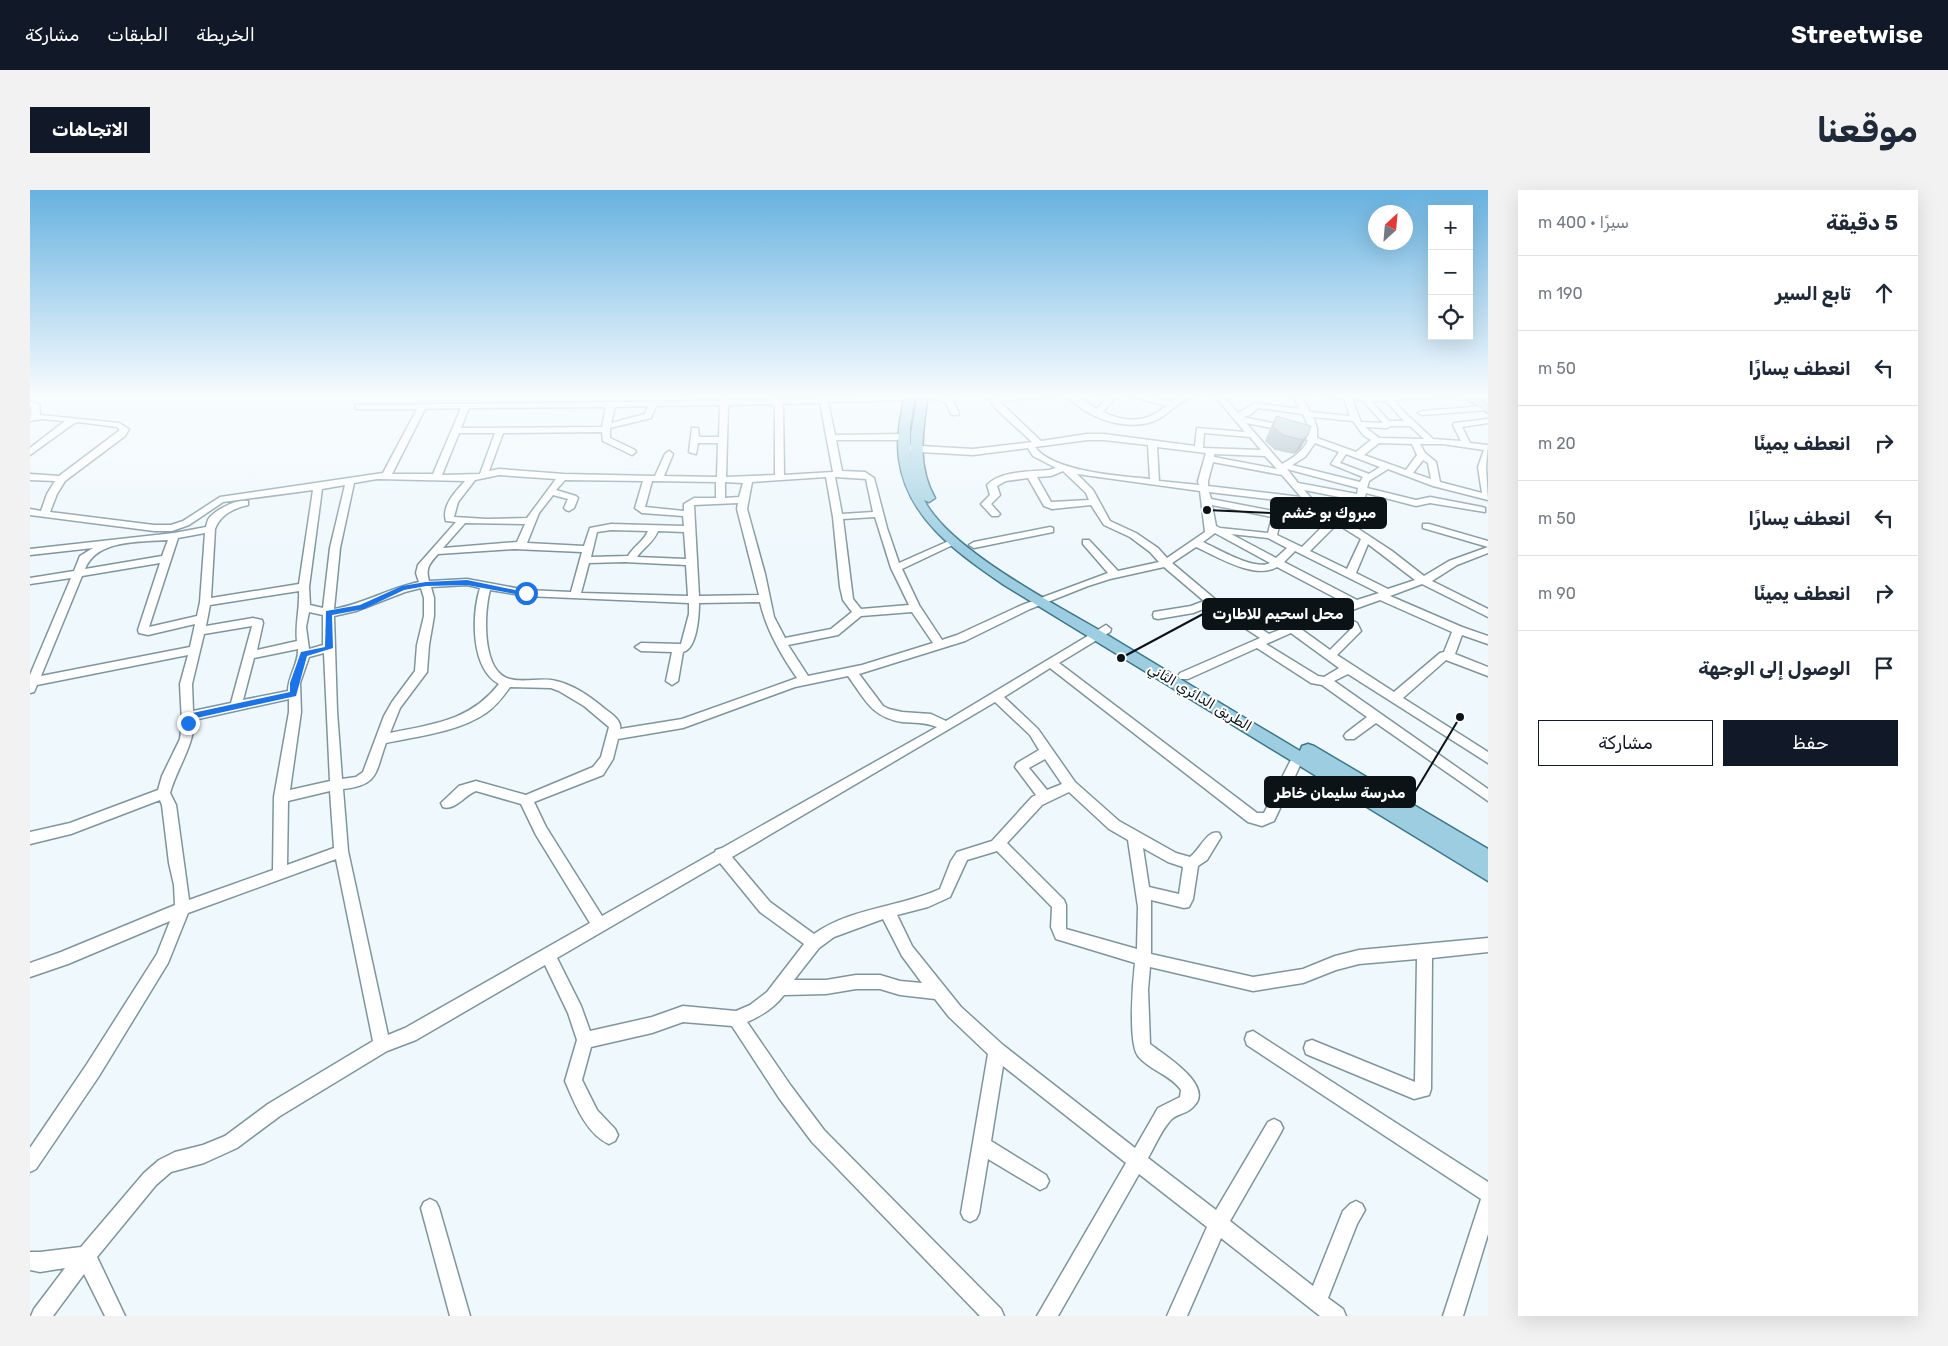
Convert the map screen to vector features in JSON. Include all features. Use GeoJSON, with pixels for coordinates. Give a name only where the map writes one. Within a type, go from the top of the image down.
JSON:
{"type":"FeatureCollection","features":[{"type":"Feature","properties":{"kind":"main road","name":"الطريق الدائري الثاني"},"geometry":{"type":"LineString","coordinates":[[907,447],[908,479],[918,502],[954,542],[989,569],[1047,599],[1102,632],[1298,757],[1488,874]]}},
{"type":"Feature","properties":{"kind":"main road","name":"الطريق الدائري الثاني"},"geometry":{"type":"LineString","coordinates":[[908,447],[917,468],[924,492],[944,518],[974,546],[1047,599]]}},
{"type":"Feature","properties":{"kind":"main road","name":"الطريق الدائري الثاني"},"geometry":{"type":"LineString","coordinates":[[1102,632],[1184,676],[1488,858]]}},
{"type":"Feature","properties":{"kind":"street"},"geometry":{"type":"LineString","coordinates":[[45,513],[52,494],[61,479],[105,447]]}},
{"type":"Feature","properties":{"kind":"street"},"geometry":{"type":"LineString","coordinates":[[386,476],[401,447]]}},
{"type":"Feature","properties":{"kind":"street"},"geometry":{"type":"LineString","coordinates":[[436,478],[449,447]]}},
{"type":"Feature","properties":{"kind":"street"},"geometry":{"type":"LineString","coordinates":[[484,474],[494,447]]}},
{"type":"Feature","properties":{"kind":"street"},"geometry":{"type":"LineString","coordinates":[[621,447],[632,452]]}},
{"type":"Feature","properties":{"kind":"street"},"geometry":{"type":"LineString","coordinates":[[692,452],[693,447]]}},
{"type":"Feature","properties":{"kind":"street"},"geometry":{"type":"LineString","coordinates":[[720,501],[724,447]]}},
{"type":"Feature","properties":{"kind":"street"},"geometry":{"type":"LineString","coordinates":[[780,447],[780,479]]}},
{"type":"Feature","properties":{"kind":"street"},"geometry":{"type":"LineString","coordinates":[[832,447],[845,586],[848,600],[858,613]]}},
{"type":"Feature","properties":{"kind":"street"},"geometry":{"type":"LineString","coordinates":[[922,447],[973,452],[1015,447]]}},
{"type":"Feature","properties":{"kind":"street"},"geometry":{"type":"LineString","coordinates":[[1035,447],[1036,454],[1065,469],[1090,492],[1107,523],[1133,535],[1154,550],[1166,563],[1212,602],[1315,680],[1325,681],[1488,796]]}},
{"type":"Feature","properties":{"kind":"street"},"geometry":{"type":"LineString","coordinates":[[1152,447],[1155,482]]}},
{"type":"Feature","properties":{"kind":"street"},"geometry":{"type":"LineString","coordinates":[[1180,447],[1199,449],[1210,455],[1283,469],[1362,491],[1416,503],[1430,500],[1485,514]]}},
{"type":"Feature","properties":{"kind":"street"},"geometry":{"type":"LineString","coordinates":[[1263,447],[1308,501],[1352,528],[1422,580],[1488,613]]}},
{"type":"Feature","properties":{"kind":"street"},"geometry":{"type":"LineString","coordinates":[[1283,469],[1303,455],[1309,447]]}},
{"type":"Feature","properties":{"kind":"street"},"geometry":{"type":"LineString","coordinates":[[1336,447],[1436,484],[1488,497],[1485,475],[1481,464],[1488,449]]}},
{"type":"Feature","properties":{"kind":"street"},"geometry":{"type":"LineString","coordinates":[[1358,455],[1369,447]]}},
{"type":"Feature","properties":{"kind":"street"},"geometry":{"type":"LineString","coordinates":[[1417,447],[1422,455],[1432,463],[1436,484]]}},
{"type":"Feature","properties":{"kind":"street"},"geometry":{"type":"LineString","coordinates":[[1345,450],[1335,464],[1370,477]]}},
{"type":"Feature","properties":{"kind":"street"},"geometry":{"type":"LineString","coordinates":[[1210,455],[1268,453]]}},
{"type":"Feature","properties":{"kind":"street"},"geometry":{"type":"LineString","coordinates":[[659,478],[669,454]]}},
{"type":"Feature","properties":{"kind":"street"},"geometry":{"type":"LineString","coordinates":[[1210,455],[1205,472],[1204,487],[1214,528],[1357,604]]}},
{"type":"Feature","properties":{"kind":"street"},"geometry":{"type":"LineString","coordinates":[[1407,474],[1422,455]]}},
{"type":"Feature","properties":{"kind":"street"},"geometry":{"type":"LineString","coordinates":[[1352,528],[1365,480],[1387,466]]}},
{"type":"Feature","properties":{"kind":"street"},"geometry":{"type":"LineString","coordinates":[[995,514],[986,504],[994,497],[993,483],[1000,480],[1052,473],[1065,469],[1281,499],[1308,501]]}},
{"type":"Feature","properties":{"kind":"street"},"geometry":{"type":"LineString","coordinates":[[30,1163],[93,1070],[163,958],[182,909],[181,885],[176,863],[171,817],[163,793],[168,776],[186,739],[188,717],[186,684],[205,602],[210,529],[214,518],[238,504],[318,490],[350,481],[386,476],[472,478],[499,472],[562,477],[748,480],[864,475],[870,478],[878,514],[896,568],[916,608],[940,645]]}},
{"type":"Feature","properties":{"kind":"street"},"geometry":{"type":"LineString","coordinates":[[1030,475],[1049,505],[1095,502]]}},
{"type":"Feature","properties":{"kind":"street"},"geometry":{"type":"LineString","coordinates":[[30,477],[61,479]]}},
{"type":"Feature","properties":{"kind":"street"},"geometry":{"type":"LineString","coordinates":[[521,545],[529,521],[562,477]]}},
{"type":"Feature","properties":{"kind":"street"},"geometry":{"type":"LineString","coordinates":[[472,478],[448,508],[449,519],[462,521],[529,521]]}},
{"type":"Feature","properties":{"kind":"street"},"geometry":{"type":"LineString","coordinates":[[648,478],[640,508],[642,510],[688,514]]}},
{"type":"Feature","properties":{"kind":"street"},"geometry":{"type":"LineString","coordinates":[[748,480],[742,500],[742,509],[769,617],[790,659],[805,680]]}},
{"type":"Feature","properties":{"kind":"street"},"geometry":{"type":"LineString","coordinates":[[350,481],[335,548],[328,613],[336,785],[341,851],[382,1045]]}},
{"type":"Feature","properties":{"kind":"street"},"geometry":{"type":"LineString","coordinates":[[1295,485],[1362,491]]}},
{"type":"Feature","properties":{"kind":"street"},"geometry":{"type":"LineString","coordinates":[[30,512],[154,528],[172,528],[186,523],[220,500],[318,490]]}},
{"type":"Feature","properties":{"kind":"street"},"geometry":{"type":"LineString","coordinates":[[280,873],[281,797],[295,712],[294,683],[304,649],[300,626],[304,608],[304,587],[318,490]]}},
{"type":"Feature","properties":{"kind":"street"},"geometry":{"type":"LineString","coordinates":[[552,492],[573,498],[569,508]]}},
{"type":"Feature","properties":{"kind":"street"},"geometry":{"type":"LineString","coordinates":[[1472,494],[1485,514]]}},
{"type":"Feature","properties":{"kind":"street"},"geometry":{"type":"LineString","coordinates":[[1271,536],[1281,499]]}},
{"type":"Feature","properties":{"kind":"street"},"geometry":{"type":"LineString","coordinates":[[641,647],[678,649],[684,648],[687,645],[694,614],[688,506],[691,502],[742,500]]}},
{"type":"Feature","properties":{"kind":"street"},"geometry":{"type":"LineString","coordinates":[[1206,501],[1278,515]]}},
{"type":"Feature","properties":{"kind":"street"},"geometry":{"type":"LineString","coordinates":[[838,517],[878,514]]}},
{"type":"Feature","properties":{"kind":"street"},"geometry":{"type":"LineString","coordinates":[[1196,543],[1257,568],[1266,568],[1299,549],[1336,519]]}},
{"type":"Feature","properties":{"kind":"street"},"geometry":{"type":"LineString","coordinates":[[281,797],[359,782],[366,777],[396,705],[421,672],[423,645],[429,616],[426,584],[421,574],[423,565],[462,521]]}},
{"type":"Feature","properties":{"kind":"street"},"geometry":{"type":"LineString","coordinates":[[1426,526],[1488,544]]}},
{"type":"Feature","properties":{"kind":"street"},"geometry":{"type":"LineString","coordinates":[[575,596],[591,532],[595,529],[611,527],[689,529]]}},
{"type":"Feature","properties":{"kind":"street"},"geometry":{"type":"LineString","coordinates":[[627,560],[633,557],[638,548],[649,540],[654,528]]}},
{"type":"Feature","properties":{"kind":"street"},"geometry":{"type":"LineString","coordinates":[[1214,528],[1271,536],[1350,575],[1384,595],[1458,630],[1488,640]]}},
{"type":"Feature","properties":{"kind":"street"},"geometry":{"type":"LineString","coordinates":[[614,735],[690,721],[805,680],[851,672],[940,645],[970,634],[1084,584],[1115,574],[1166,563],[1210,533],[1214,528]]}},
{"type":"Feature","properties":{"kind":"street"},"geometry":{"type":"LineString","coordinates":[[30,552],[174,536],[210,529]]}},
{"type":"Feature","properties":{"kind":"street"},"geometry":{"type":"LineString","coordinates":[[974,546],[1050,530]]}},
{"type":"Feature","properties":{"kind":"street"},"geometry":{"type":"LineString","coordinates":[[174,536],[143,630],[257,622],[236,706]]}},
{"type":"Feature","properties":{"kind":"street"},"geometry":{"type":"LineString","coordinates":[[1350,575],[1366,538]]}},
{"type":"Feature","properties":{"kind":"street"},"geometry":{"type":"LineString","coordinates":[[896,568],[954,542]]}},
{"type":"Feature","properties":{"kind":"street"},"geometry":{"type":"LineString","coordinates":[[1086,542],[1115,574]]}},
{"type":"Feature","properties":{"kind":"street"},"geometry":{"type":"LineString","coordinates":[[32,686],[84,558],[107,543]]}},
{"type":"Feature","properties":{"kind":"street"},"geometry":{"type":"LineString","coordinates":[[434,551],[451,552],[479,547],[521,545],[588,549]]}},
{"type":"Feature","properties":{"kind":"street"},"geometry":{"type":"LineString","coordinates":[[1184,676],[1262,640],[1422,580],[1453,563],[1488,550]]}},
{"type":"Feature","properties":{"kind":"street"},"geometry":{"type":"LineString","coordinates":[[30,581],[166,559]]}},
{"type":"Feature","properties":{"kind":"street"},"geometry":{"type":"LineString","coordinates":[[584,560],[691,562]]}},
{"type":"Feature","properties":{"kind":"street"},"geometry":{"type":"LineString","coordinates":[[304,608],[328,613],[362,607],[402,589],[426,584],[467,582],[485,587],[526,593],[575,596],[694,600],[765,598]]}},
{"type":"Feature","properties":{"kind":"street"},"geometry":{"type":"LineString","coordinates":[[205,602],[304,587]]}},
{"type":"Feature","properties":{"kind":"street"},"geometry":{"type":"LineString","coordinates":[[448,803],[469,787],[476,786],[526,800],[598,771],[607,759],[614,735],[615,726],[611,720],[574,694],[556,685],[507,683],[493,675],[488,668],[478,626],[481,599],[485,587]]}},
{"type":"Feature","properties":{"kind":"street"},"geometry":{"type":"LineString","coordinates":[[1158,614],[1193,610],[1212,602]]}},
{"type":"Feature","properties":{"kind":"street"},"geometry":{"type":"LineString","coordinates":[[782,642],[834,632],[858,613],[916,608]]}},
{"type":"Feature","properties":{"kind":"street"},"geometry":{"type":"LineString","coordinates":[[1330,656],[1356,631],[1353,626],[1332,614]]}},
{"type":"Feature","properties":{"kind":"street"},"geometry":{"type":"LineString","coordinates":[[1292,628],[1348,669],[1488,758]]}},
{"type":"Feature","properties":{"kind":"street"},"geometry":{"type":"LineString","coordinates":[[1449,656],[1458,630]]}},
{"type":"Feature","properties":{"kind":"street"},"geometry":{"type":"LineString","coordinates":[[41,1316],[86,1256],[150,1179],[165,1166],[175,1161],[204,1154],[231,1142],[274,1110],[382,1045],[410,1034],[947,726],[1102,632]]}},
{"type":"Feature","properties":{"kind":"street"},"geometry":{"type":"LineString","coordinates":[[249,655],[329,648]]}},
{"type":"Feature","properties":{"kind":"street"},"geometry":{"type":"LineString","coordinates":[[672,681],[678,649]]}},
{"type":"Feature","properties":{"kind":"street"},"geometry":{"type":"LineString","coordinates":[[32,686],[195,650]]}},
{"type":"Feature","properties":{"kind":"street"},"geometry":{"type":"LineString","coordinates":[[1395,698],[1441,656],[1449,656],[1488,672]]}},
{"type":"Feature","properties":{"kind":"street"},"geometry":{"type":"LineString","coordinates":[[1051,663],[1253,818],[1262,820],[1269,817],[1298,757]]}},
{"type":"Feature","properties":{"kind":"street"},"geometry":{"type":"LineString","coordinates":[[1325,681],[1348,669]]}},
{"type":"Feature","properties":{"kind":"street"},"geometry":{"type":"LineString","coordinates":[[851,672],[879,709],[886,713],[902,717],[931,719],[947,726]]}},
{"type":"Feature","properties":{"kind":"street"},"geometry":{"type":"LineString","coordinates":[[382,739],[414,733],[466,718],[489,704],[507,683]]}},
{"type":"Feature","properties":{"kind":"street"},"geometry":{"type":"LineString","coordinates":[[188,717],[293,694]]}},
{"type":"Feature","properties":{"kind":"street"},"geometry":{"type":"LineString","coordinates":[[996,696],[1034,732],[1070,786],[1114,825],[1173,858],[1191,863],[1202,856],[1214,837]]}},
{"type":"Feature","properties":{"kind":"street"},"geometry":{"type":"LineString","coordinates":[[1350,736],[1376,717]]}},
{"type":"Feature","properties":{"kind":"street"},"geometry":{"type":"LineString","coordinates":[[1045,797],[1021,767],[1048,751]]}},
{"type":"Feature","properties":{"kind":"street"},"geometry":{"type":"LineString","coordinates":[[585,1040],[652,1025],[682,1014],[736,1019],[756,1010],[773,997],[814,944],[829,932],[887,911],[928,902],[945,893],[958,861],[962,856],[992,847],[1038,801],[1070,786]]}},
{"type":"Feature","properties":{"kind":"street"},"geometry":{"type":"LineString","coordinates":[[30,838],[71,828],[163,793]]}},
{"type":"Feature","properties":{"kind":"street"},"geometry":{"type":"LineString","coordinates":[[526,800],[541,831],[600,924]]}},
{"type":"Feature","properties":{"kind":"street"},"geometry":{"type":"LineString","coordinates":[[1047,1316],[1135,1161],[1164,1114],[1169,1110],[1183,1106],[1189,1100],[1189,1090],[1186,1082],[1144,1050],[1142,1045],[1140,989],[1144,958],[1145,907],[1135,838]]}},
{"type":"Feature","properties":{"kind":"street"},"geometry":{"type":"LineString","coordinates":[[998,843],[1059,905],[1058,928],[1061,934],[1144,958],[1252,984],[1303,976],[1335,963],[1359,957],[1425,952],[1488,944]]}},
{"type":"Feature","properties":{"kind":"street"},"geometry":{"type":"LineString","coordinates":[[30,970],[63,959],[182,909],[341,851]]}},
{"type":"Feature","properties":{"kind":"street"},"geometry":{"type":"LineString","coordinates":[[721,854],[765,907],[814,944]]}},
{"type":"Feature","properties":{"kind":"street"},"geometry":{"type":"LineString","coordinates":[[1144,892],[1184,902],[1191,863]]}},
{"type":"Feature","properties":{"kind":"street"},"geometry":{"type":"LineString","coordinates":[[887,911],[906,951],[956,1012],[997,1051],[1135,1161],[1336,1316]]}},
{"type":"Feature","properties":{"kind":"street"},"geometry":{"type":"LineString","coordinates":[[1312,1048],[1404,1088],[1414,1091],[1423,1090],[1425,952]]}},
{"type":"Feature","properties":{"kind":"street"},"geometry":{"type":"LineString","coordinates":[[547,954],[574,1011],[585,1040],[573,1081],[591,1116],[609,1135]]}},
{"type":"Feature","properties":{"kind":"street"},"geometry":{"type":"LineString","coordinates":[[780,988],[826,987],[856,982],[880,982],[900,988],[939,992]]}},
{"type":"Feature","properties":{"kind":"street"},"geometry":{"type":"LineString","coordinates":[[736,1019],[785,1092],[818,1136],[994,1316]]}},
{"type":"Feature","properties":{"kind":"street"},"geometry":{"type":"LineString","coordinates":[[1254,1039],[1488,1193]]}},
{"type":"Feature","properties":{"kind":"street"},"geometry":{"type":"LineString","coordinates":[[970,1213],[997,1051]]}},
{"type":"Feature","properties":{"kind":"street"},"geometry":{"type":"LineString","coordinates":[[1177,1316],[1218,1224],[1274,1128]]}},
{"type":"Feature","properties":{"kind":"street"},"geometry":{"type":"LineString","coordinates":[[981,1146],[1040,1181]]}},
{"type":"Feature","properties":{"kind":"street"},"geometry":{"type":"LineString","coordinates":[[1453,1316],[1488,1204]]}},
{"type":"Feature","properties":{"kind":"street"},"geometry":{"type":"LineString","coordinates":[[430,1208],[460,1316]]}},
{"type":"Feature","properties":{"kind":"street"},"geometry":{"type":"LineString","coordinates":[[1317,1301],[1350,1218],[1356,1210]]}},
{"type":"Feature","properties":{"kind":"street"},"geometry":{"type":"LineString","coordinates":[[30,1261],[40,1262],[86,1256]]}},
{"type":"Feature","properties":{"kind":"street"},"geometry":{"type":"LineString","coordinates":[[86,1256],[115,1316]]}},
{"type":"Feature","properties":{"kind":"place","name":"مبروك بو خشم"},"geometry":{"type":"Point","coordinates":[1207,510]}},
{"type":"Feature","properties":{"kind":"place","name":"محل اسحيم للاطارت"},"geometry":{"type":"Point","coordinates":[1121,658]}},
{"type":"Feature","properties":{"kind":"place","name":"مدرسة سليمان خاطر"},"geometry":{"type":"Point","coordinates":[1460,717]}},
{"type":"Feature","properties":{"kind":"route"},"geometry":{"type":"LineString","coordinates":[[188,723],[188,717],[293,694],[294,683],[304,654],[329,648],[328,613],[352,610],[402,589],[426,584],[467,582],[485,587],[526,593]]}}]}
